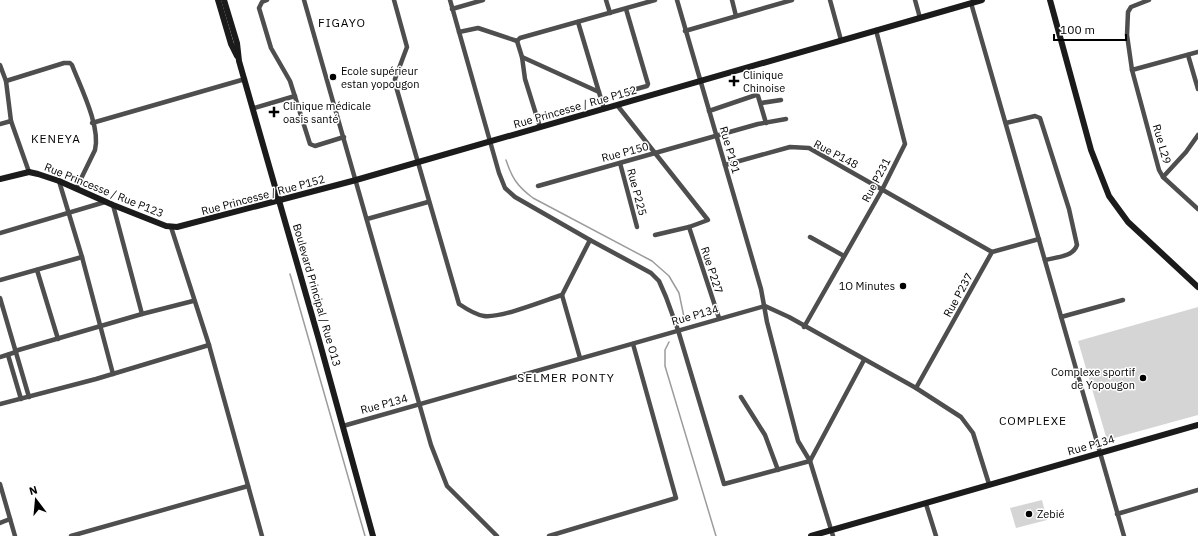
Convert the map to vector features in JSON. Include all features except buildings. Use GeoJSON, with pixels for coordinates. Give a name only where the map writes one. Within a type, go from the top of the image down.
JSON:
{"type":"FeatureCollection","features":[{"type":"Feature","properties":{"kind":"street","name":"Boulevard Principal / Rue O13"},"geometry":{"type":"LineString","coordinates":[[218,0],[231,44],[239,61],[254,108],[373,536]]}},
{"type":"Feature","properties":{"kind":"street","name":"Boulevard Principal / Rue O13"},"geometry":{"type":"LineString","coordinates":[[224,0],[237,43],[239,61]]}},
{"type":"Feature","properties":{"kind":"street"},"geometry":{"type":"LineString","coordinates":[[267,0],[262,2],[260,8],[271,48],[286,73],[310,144],[315,146],[344,137]]}},
{"type":"Feature","properties":{"kind":"street"},"geometry":{"type":"LineString","coordinates":[[304,0],[431,445],[445,483],[497,536]]}},
{"type":"Feature","properties":{"kind":"street"},"geometry":{"type":"LineString","coordinates":[[394,0],[407,48],[395,82],[428,202],[459,304],[486,316],[500,314],[562,295]]}},
{"type":"Feature","properties":{"kind":"street"},"geometry":{"type":"LineString","coordinates":[[450,0],[501,180],[510,193],[590,240],[651,273],[659,282],[678,330],[723,483],[810,461],[864,360]]}},
{"type":"Feature","properties":{"kind":"street"},"geometry":{"type":"LineString","coordinates":[[452,9],[483,0]]}},
{"type":"Feature","properties":{"kind":"street"},"geometry":{"type":"LineString","coordinates":[[606,0],[610,13]]}},
{"type":"Feature","properties":{"kind":"street"},"geometry":{"type":"LineString","coordinates":[[517,41],[520,38],[655,0]]}},
{"type":"Feature","properties":{"kind":"street","name":"Rue P191"},"geometry":{"type":"LineString","coordinates":[[676,0],[726,165],[765,306],[798,441],[810,461],[832,533]]}},
{"type":"Feature","properties":{"kind":"street"},"geometry":{"type":"LineString","coordinates":[[732,0],[736,16]]}},
{"type":"Feature","properties":{"kind":"street"},"geometry":{"type":"LineString","coordinates":[[685,31],[792,0]]}},
{"type":"Feature","properties":{"kind":"street"},"geometry":{"type":"LineString","coordinates":[[830,0],[841,40]]}},
{"type":"Feature","properties":{"kind":"street"},"geometry":{"type":"LineString","coordinates":[[915,0],[920,18]]}},
{"type":"Feature","properties":{"kind":"street","name":"Rue Princesse / Rue P152"},"geometry":{"type":"LineString","coordinates":[[171,227],[188,225],[417,163],[982,0]]}},
{"type":"Feature","properties":{"kind":"street"},"geometry":{"type":"LineString","coordinates":[[1050,0],[1091,150],[1109,196],[1128,222],[1198,287]]}},
{"type":"Feature","properties":{"kind":"street","name":"Rue L29"},"geometry":{"type":"LineString","coordinates":[[1149,0],[1131,7],[1128,12],[1127,35],[1132,70],[1159,170],[1163,177],[1198,209]]}},
{"type":"Feature","properties":{"kind":"street"},"geometry":{"type":"LineString","coordinates":[[971,3],[1124,536]]}},
{"type":"Feature","properties":{"kind":"street"},"geometry":{"type":"LineString","coordinates":[[626,9],[648,84],[647,86],[629,91]]}},
{"type":"Feature","properties":{"kind":"street"},"geometry":{"type":"LineString","coordinates":[[578,22],[604,108]]}},
{"type":"Feature","properties":{"kind":"street"},"geometry":{"type":"LineString","coordinates":[[459,32],[478,28],[517,41]]}},
{"type":"Feature","properties":{"kind":"street","name":"Rue P231"},"geometry":{"type":"LineString","coordinates":[[804,327],[882,190],[906,140],[876,30]]}},
{"type":"Feature","properties":{"kind":"street"},"geometry":{"type":"LineString","coordinates":[[517,41],[522,57],[525,79],[540,127]]}},
{"type":"Feature","properties":{"kind":"street"},"geometry":{"type":"LineString","coordinates":[[1132,70],[1198,52]]}},
{"type":"Feature","properties":{"kind":"street"},"geometry":{"type":"LineString","coordinates":[[1188,55],[1198,89]]}},
{"type":"Feature","properties":{"kind":"street"},"geometry":{"type":"LineString","coordinates":[[522,57],[599,92]]}},
{"type":"Feature","properties":{"kind":"street"},"geometry":{"type":"LineString","coordinates":[[6,81],[64,63],[70,63],[95,131],[95,150],[76,189]]}},
{"type":"Feature","properties":{"kind":"street"},"geometry":{"type":"LineString","coordinates":[[0,65],[6,81],[11,121],[29,172],[0,179]]}},
{"type":"Feature","properties":{"kind":"street"},"geometry":{"type":"LineString","coordinates":[[92,122],[245,79]]}},
{"type":"Feature","properties":{"kind":"street"},"geometry":{"type":"LineString","coordinates":[[709,111],[756,95],[761,103],[766,123]]}},
{"type":"Feature","properties":{"kind":"street"},"geometry":{"type":"LineString","coordinates":[[254,108],[294,96]]}},
{"type":"Feature","properties":{"kind":"street"},"geometry":{"type":"LineString","coordinates":[[761,103],[781,100]]}},
{"type":"Feature","properties":{"kind":"street"},"geometry":{"type":"LineString","coordinates":[[617,105],[708,220],[689,227],[655,234]]}},
{"type":"Feature","properties":{"kind":"street"},"geometry":{"type":"LineString","coordinates":[[1006,123],[1035,116],[1040,118],[1069,209],[1077,244],[1075,250],[1069,254],[1045,260]]}},
{"type":"Feature","properties":{"kind":"street","name":"Rue P150"},"geometry":{"type":"LineString","coordinates":[[538,186],[717,136],[786,119]]}},
{"type":"Feature","properties":{"kind":"street"},"geometry":{"type":"LineString","coordinates":[[0,124],[11,121]]}},
{"type":"Feature","properties":{"kind":"street"},"geometry":{"type":"LineString","coordinates":[[1163,177],[1186,152],[1198,135]]}},
{"type":"Feature","properties":{"kind":"street","name":"Rue P148"},"geometry":{"type":"LineString","coordinates":[[726,165],[790,147],[799,146],[809,148],[992,252]]}},
{"type":"Feature","properties":{"kind":"street","name":"Rue P225"},"geometry":{"type":"LineString","coordinates":[[620,163],[637,227]]}},
{"type":"Feature","properties":{"kind":"street","name":"Rue Princesse / Rue P123"},"geometry":{"type":"LineString","coordinates":[[29,172],[59,181],[105,202],[171,227]]}},
{"type":"Feature","properties":{"kind":"street"},"geometry":{"type":"LineString","coordinates":[[59,181],[82,257],[113,374]]}},
{"type":"Feature","properties":{"kind":"street"},"geometry":{"type":"LineString","coordinates":[[0,233],[105,202]]}},
{"type":"Feature","properties":{"kind":"street"},"geometry":{"type":"LineString","coordinates":[[367,219],[428,202]]}},
{"type":"Feature","properties":{"kind":"street"},"geometry":{"type":"LineString","coordinates":[[113,205],[142,314]]}},
{"type":"Feature","properties":{"kind":"street"},"geometry":{"type":"LineString","coordinates":[[171,227],[208,345],[262,536]]}},
{"type":"Feature","properties":{"kind":"street","name":"Rue P227"},"geometry":{"type":"LineString","coordinates":[[689,227],[719,318]]}},
{"type":"Feature","properties":{"kind":"street"},"geometry":{"type":"LineString","coordinates":[[810,237],[844,256]]}},
{"type":"Feature","properties":{"kind":"street"},"geometry":{"type":"LineString","coordinates":[[992,252],[1038,239]]}},
{"type":"Feature","properties":{"kind":"street"},"geometry":{"type":"LineString","coordinates":[[580,358],[562,295],[590,240]]}},
{"type":"Feature","properties":{"kind":"street","name":"Rue P237"},"geometry":{"type":"LineString","coordinates":[[916,388],[992,252]]}},
{"type":"Feature","properties":{"kind":"street"},"geometry":{"type":"LineString","coordinates":[[0,280],[82,257]]}},
{"type":"Feature","properties":{"kind":"street"},"geometry":{"type":"LineString","coordinates":[[37,270],[58,339]]}},
{"type":"Feature","properties":{"kind":"street"},"geometry":{"type":"LineString","coordinates":[[0,298],[29,397]]}},
{"type":"Feature","properties":{"kind":"street"},"geometry":{"type":"LineString","coordinates":[[1061,317],[1122,300]]}},
{"type":"Feature","properties":{"kind":"street"},"geometry":{"type":"LineString","coordinates":[[0,357],[100,326],[193,301]]}},
{"type":"Feature","properties":{"kind":"street"},"geometry":{"type":"LineString","coordinates":[[765,306],[916,388],[961,418],[970,427],[989,484]]}},
{"type":"Feature","properties":{"kind":"street","name":"Rue P134"},"geometry":{"type":"LineString","coordinates":[[343,426],[765,306]]}},
{"type":"Feature","properties":{"kind":"street"},"geometry":{"type":"LineString","coordinates":[[0,317],[6,316]]}},
{"type":"Feature","properties":{"kind":"street"},"geometry":{"type":"LineString","coordinates":[[549,536],[676,498],[633,344]]}},
{"type":"Feature","properties":{"kind":"street"},"geometry":{"type":"LineString","coordinates":[[0,404],[113,374],[208,345]]}},
{"type":"Feature","properties":{"kind":"street"},"geometry":{"type":"LineString","coordinates":[[8,355],[20,399]]}},
{"type":"Feature","properties":{"kind":"street"},"geometry":{"type":"LineString","coordinates":[[742,397],[765,435],[778,470]]}},
{"type":"Feature","properties":{"kind":"street","name":"Rue P134"},"geometry":{"type":"LineString","coordinates":[[811,536],[832,533],[989,484],[1198,425]]}},
{"type":"Feature","properties":{"kind":"street"},"geometry":{"type":"LineString","coordinates":[[0,484],[15,536]]}},
{"type":"Feature","properties":{"kind":"street"},"geometry":{"type":"LineString","coordinates":[[71,536],[248,486]]}},
{"type":"Feature","properties":{"kind":"street"},"geometry":{"type":"LineString","coordinates":[[1117,514],[1198,490]]}},
{"type":"Feature","properties":{"kind":"street"},"geometry":{"type":"LineString","coordinates":[[926,504],[936,536]]}},
{"type":"Feature","properties":{"kind":"street"},"geometry":{"type":"LineString","coordinates":[[0,523],[10,519]]}},
{"type":"Feature","properties":{"kind":"shaded area","name":"Complexe sportif de Yopougon"},"geometry":{"type":"Polygon","coordinates":[[[1198,307],[1198,415],[1107,440],[1078,341],[1198,307]]]}},
{"type":"Feature","properties":{"kind":"shaded area","name":"Zebié"},"geometry":{"type":"Polygon","coordinates":[[[1042,500],[1047,520],[1016,528],[1010,508],[1042,500]]]}},
{"type":"Feature","properties":{"kind":"waterway"},"geometry":{"type":"LineString","coordinates":[[506,160],[510,172],[516,181],[523,190],[533,198],[652,261],[669,276],[679,293],[684,317]]}},
{"type":"Feature","properties":{"kind":"waterway"},"geometry":{"type":"LineString","coordinates":[[290,274],[365,536]]}},
{"type":"Feature","properties":{"kind":"waterway"},"geometry":{"type":"LineString","coordinates":[[669,342],[665,350],[665,366],[716,536]]}},
{"type":"Feature","properties":{"kind":"place","name":"Ecole supérieur estan yopougon"},"geometry":{"type":"Point","coordinates":[333,77]}},
{"type":"Feature","properties":{"kind":"place","name":"Clinique Chinoise"},"geometry":{"type":"Point","coordinates":[734,81]}},
{"type":"Feature","properties":{"kind":"place","name":"Clinique médicale oasis santé"},"geometry":{"type":"Point","coordinates":[274,112]}},
{"type":"Feature","properties":{"kind":"place","name":"1O Minutes"},"geometry":{"type":"Point","coordinates":[903,286]}},
{"type":"Feature","properties":{"kind":"place","name":"Complexe sportif de Yopougon"},"geometry":{"type":"Point","coordinates":[1143,378]}},
{"type":"Feature","properties":{"kind":"place","name":"Zebié"},"geometry":{"type":"Point","coordinates":[1029,514]}},
{"type":"Feature","properties":{"kind":"district","name":"FIGAYO"},"geometry":{"type":"Point","coordinates":[342,22]}},
{"type":"Feature","properties":{"kind":"district","name":"KENEYA"},"geometry":{"type":"Point","coordinates":[56,138]}},
{"type":"Feature","properties":{"kind":"district","name":"SELMER PONTY"},"geometry":{"type":"Point","coordinates":[566,377]}},
{"type":"Feature","properties":{"kind":"district","name":"COMPLEXE"},"geometry":{"type":"Point","coordinates":[1033,420]}}]}
